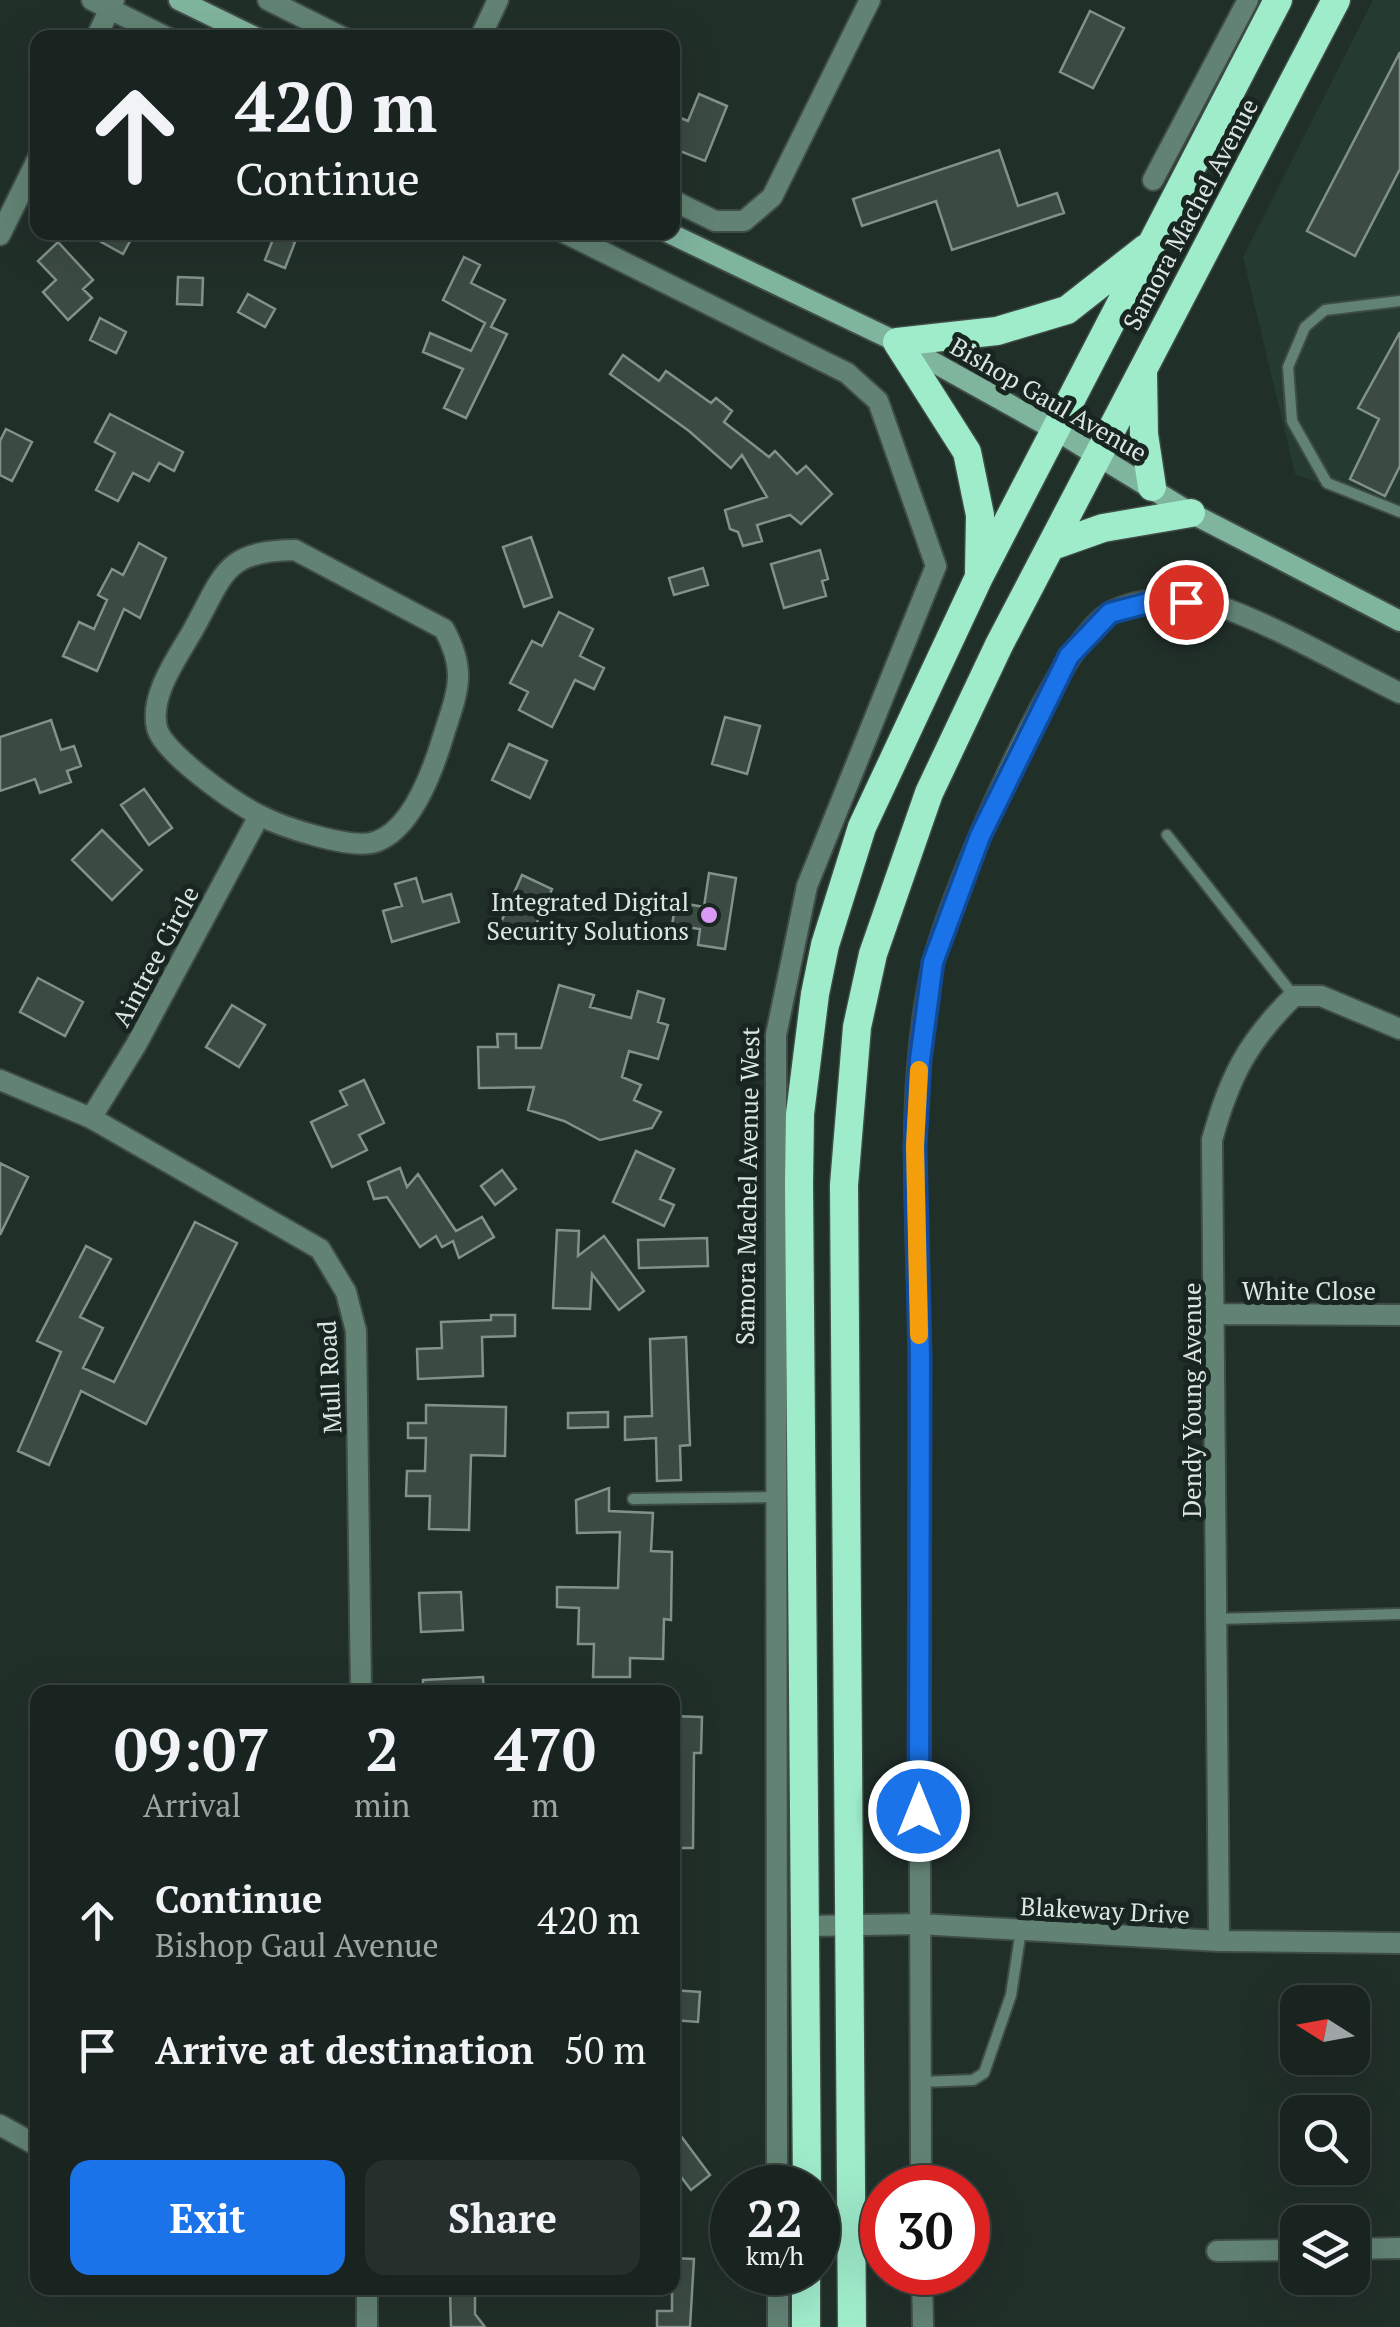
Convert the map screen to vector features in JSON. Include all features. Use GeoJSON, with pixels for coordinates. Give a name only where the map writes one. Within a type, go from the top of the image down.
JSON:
{"type":"FeatureCollection","features":[{"type":"Feature","properties":{"kind":"highway","name":"Samora Machel Avenue"},"geometry":{"type":"LineString","coordinates":[[1057,430],[1278,0]]}},
{"type":"Feature","properties":{"kind":"highway","name":"Samora Machel Avenue"},"geometry":{"type":"LineString","coordinates":[[1098,456],[1336,0]]}},
{"type":"Feature","properties":{"kind":"highway"},"geometry":{"type":"LineString","coordinates":[[979,577],[980,515],[967,452],[897,342],[997,331],[1066,310],[1156,240]]}},
{"type":"Feature","properties":{"kind":"highway"},"geometry":{"type":"LineString","coordinates":[[1143,367],[1144,434],[1152,487]]}},
{"type":"Feature","properties":{"kind":"highway","name":"Samora Machel Avenue West"},"geometry":{"type":"LineString","coordinates":[[807,2165],[799,1183],[800,1114],[808,1043],[824,945],[862,827],[979,577],[1057,430]]}},
{"type":"Feature","properties":{"kind":"highway"},"geometry":{"type":"LineString","coordinates":[[852,2327],[844,1185],[858,1027],[890,897],[930,792],[999,645],[1055,545],[1098,456]]}},
{"type":"Feature","properties":{"kind":"highway"},"geometry":{"type":"LineString","coordinates":[[1055,545],[1104,528],[1191,513]]}},
{"type":"Feature","properties":{"kind":"highway"},"geometry":{"type":"LineString","coordinates":[[806,2295],[806,2327]]}},
{"type":"Feature","properties":{"kind":"main road"},"geometry":{"type":"LineString","coordinates":[[179,0],[241,30]]}},
{"type":"Feature","properties":{"kind":"main road","name":"Bishop Gaul Avenue"},"geometry":{"type":"LineString","coordinates":[[680,238],[897,342],[1057,430],[1191,513],[1400,621]]}},
{"type":"Feature","properties":{"kind":"street"},"geometry":{"type":"LineString","coordinates":[[268,0],[328,30]]}},
{"type":"Feature","properties":{"kind":"street"},"geometry":{"type":"LineString","coordinates":[[484,30],[498,0]]}},
{"type":"Feature","properties":{"kind":"street"},"geometry":{"type":"LineString","coordinates":[[680,204],[715,221],[744,221],[772,197],[870,0]]}},
{"type":"Feature","properties":{"kind":"street"},"geometry":{"type":"LineString","coordinates":[[1153,180],[1248,0]]}},
{"type":"Feature","properties":{"kind":"street"},"geometry":{"type":"LineString","coordinates":[[98,30],[105,3],[154,30]]}},
{"type":"Feature","properties":{"kind":"street"},"geometry":{"type":"LineString","coordinates":[[0,235],[30,174]]}},
{"type":"Feature","properties":{"kind":"street","name":"Samora Machel Avenue West"},"geometry":{"type":"LineString","coordinates":[[579,240],[848,373],[878,401],[936,566],[807,886],[776,1035],[778,2165]]}},
{"type":"Feature","properties":{"kind":"street"},"geometry":{"type":"LineString","coordinates":[[296,550],[444,629],[458,654],[460,681],[437,757],[404,822],[376,842],[344,843],[259,816],[168,749],[156,727],[158,700],[228,568],[253,551],[296,550]]}},
{"type":"Feature","properties":{"kind":"street"},"geometry":{"type":"LineString","coordinates":[[921,2165],[920,1358],[915,1146],[920,1060],[933,962],[980,836],[1069,656],[1110,613],[1159,600],[1212,603],[1400,693]]}},
{"type":"Feature","properties":{"kind":"street","name":"Aintree Circle"},"geometry":{"type":"LineString","coordinates":[[91,1118],[136,1045],[259,816]]}},
{"type":"Feature","properties":{"kind":"street"},"geometry":{"type":"LineString","coordinates":[[1294,996],[1321,996],[1400,1029]]}},
{"type":"Feature","properties":{"kind":"street","name":"Dendy Young Avenue"},"geometry":{"type":"LineString","coordinates":[[1219,1941],[1217,1314],[1212,1140],[1228,1082],[1262,1028],[1294,996]]}},
{"type":"Feature","properties":{"kind":"street","name":"Mull Road"},"geometry":{"type":"LineString","coordinates":[[0,1080],[91,1118],[320,1249],[346,1292],[356,1331],[362,1685]]}},
{"type":"Feature","properties":{"kind":"street","name":"White Close"},"geometry":{"type":"LineString","coordinates":[[1217,1314],[1400,1315]]}},
{"type":"Feature","properties":{"kind":"street","name":"Blakeway Drive"},"geometry":{"type":"LineString","coordinates":[[808,1926],[919,1924],[1219,1941],[1400,1943]]}},
{"type":"Feature","properties":{"kind":"street"},"geometry":{"type":"LineString","coordinates":[[0,2125],[30,2142]]}},
{"type":"Feature","properties":{"kind":"street"},"geometry":{"type":"LineString","coordinates":[[1370,2249],[1400,2248]]}},
{"type":"Feature","properties":{"kind":"street"},"geometry":{"type":"LineString","coordinates":[[1217,2251],[1280,2250]]}},
{"type":"Feature","properties":{"kind":"street"},"geometry":{"type":"LineString","coordinates":[[367,2295],[367,2327]]}},
{"type":"Feature","properties":{"kind":"street"},"geometry":{"type":"LineString","coordinates":[[778,2295],[778,2327]]}},
{"type":"Feature","properties":{"kind":"street"},"geometry":{"type":"LineString","coordinates":[[922,2295],[922,2327]]}},
{"type":"Feature","properties":{"kind":"lane"},"geometry":{"type":"LineString","coordinates":[[1400,301],[1325,310],[1305,327],[1288,367],[1292,421],[1326,483],[1400,512]]}},
{"type":"Feature","properties":{"kind":"lane"},"geometry":{"type":"LineString","coordinates":[[1167,835],[1294,996]]}},
{"type":"Feature","properties":{"kind":"lane"},"geometry":{"type":"LineString","coordinates":[[632,1499],[775,1497]]}},
{"type":"Feature","properties":{"kind":"lane"},"geometry":{"type":"LineString","coordinates":[[1215,1618],[1400,1614]]}},
{"type":"Feature","properties":{"kind":"lane"},"geometry":{"type":"LineString","coordinates":[[920,2082],[973,2080],[984,2073],[1011,1995],[1021,1930]]}},
{"type":"Feature","properties":{"kind":"shaded area"},"geometry":{"type":"Polygon","coordinates":[[[1373,0],[1400,0],[1400,514],[1295,474],[1243,257],[1373,0]]]}},
{"type":"Feature","properties":{"kind":"building"},"geometry":{"type":"Polygon","coordinates":[[[1090,11],[1124,28],[1093,88],[1060,72],[1090,11]]]}},
{"type":"Feature","properties":{"kind":"building"},"geometry":{"type":"Polygon","coordinates":[[[1400,52],[1400,169],[1355,256],[1307,231],[1400,52]]]}},
{"type":"Feature","properties":{"kind":"building"},"geometry":{"type":"Polygon","coordinates":[[[699,94],[727,106],[705,161],[680,151],[680,118],[688,121],[699,94]]]}},
{"type":"Feature","properties":{"kind":"building"},"geometry":{"type":"Polygon","coordinates":[[[999,150],[1018,206],[1057,193],[1064,213],[952,250],[936,201],[862,226],[853,199],[999,150]]]}},
{"type":"Feature","properties":{"kind":"building"},"geometry":{"type":"Polygon","coordinates":[[[98,240],[131,240],[123,254],[98,240]]]}},
{"type":"Feature","properties":{"kind":"building"},"geometry":{"type":"Polygon","coordinates":[[[273,240],[295,242],[285,268],[265,260],[273,240]]]}},
{"type":"Feature","properties":{"kind":"building"},"geometry":{"type":"Polygon","coordinates":[[[58,242],[93,280],[83,289],[92,298],[68,320],[43,292],[56,280],[38,261],[58,242]]]}},
{"type":"Feature","properties":{"kind":"building"},"geometry":{"type":"Polygon","coordinates":[[[464,257],[480,265],[471,283],[505,300],[491,327],[507,334],[466,418],[444,408],[463,369],[423,352],[430,333],[471,351],[485,323],[443,300],[464,257]]]}},
{"type":"Feature","properties":{"kind":"building"},"geometry":{"type":"Polygon","coordinates":[[[178,277],[203,278],[202,305],[177,304],[178,277]]]}},
{"type":"Feature","properties":{"kind":"building"},"geometry":{"type":"Polygon","coordinates":[[[248,294],[275,309],[265,327],[238,312],[248,294]]]}},
{"type":"Feature","properties":{"kind":"building"},"geometry":{"type":"Polygon","coordinates":[[[100,318],[126,332],[116,353],[90,340],[100,318]]]}},
{"type":"Feature","properties":{"kind":"building"},"geometry":{"type":"Polygon","coordinates":[[[1400,332],[1400,466],[1385,496],[1350,479],[1379,419],[1358,408],[1400,332]]]}},
{"type":"Feature","properties":{"kind":"building"},"geometry":{"type":"Polygon","coordinates":[[[623,355],[659,381],[666,371],[711,403],[716,398],[732,411],[724,422],[769,457],[775,451],[797,474],[806,466],[832,494],[801,524],[790,515],[757,525],[762,541],[743,546],[738,532],[730,529],[725,510],[767,497],[742,455],[731,468],[689,431],[610,374],[623,355]]]}},
{"type":"Feature","properties":{"kind":"building"},"geometry":{"type":"Polygon","coordinates":[[[110,414],[183,452],[174,471],[159,463],[149,481],[133,473],[118,501],[96,490],[115,453],[95,442],[110,414]]]}},
{"type":"Feature","properties":{"kind":"building"},"geometry":{"type":"Polygon","coordinates":[[[6,429],[32,442],[12,481],[0,475],[0,441],[6,429]]]}},
{"type":"Feature","properties":{"kind":"building"},"geometry":{"type":"Polygon","coordinates":[[[531,537],[552,597],[524,607],[503,547],[531,537]]]}},
{"type":"Feature","properties":{"kind":"building"},"geometry":{"type":"Polygon","coordinates":[[[139,543],[166,558],[140,618],[124,609],[97,671],[63,656],[79,622],[94,629],[107,600],[98,595],[112,569],[123,575],[139,543]]]}},
{"type":"Feature","properties":{"kind":"building"},"geometry":{"type":"Polygon","coordinates":[[[820,550],[828,579],[822,581],[826,596],[784,608],[771,564],[820,550]]]}},
{"type":"Feature","properties":{"kind":"building"},"geometry":{"type":"Polygon","coordinates":[[[703,568],[708,585],[674,595],[669,578],[703,568]]]}},
{"type":"Feature","properties":{"kind":"building"},"geometry":{"type":"Polygon","coordinates":[[[559,612],[593,629],[580,656],[604,668],[594,689],[575,680],[552,727],[519,710],[528,692],[510,683],[532,641],[542,646],[559,612]]]}},
{"type":"Feature","properties":{"kind":"building"},"geometry":{"type":"Polygon","coordinates":[[[725,717],[760,726],[747,774],[712,764],[725,717]]]}},
{"type":"Feature","properties":{"kind":"building"},"geometry":{"type":"Polygon","coordinates":[[[51,720],[61,750],[74,746],[81,766],[67,771],[71,782],[40,793],[35,779],[0,791],[0,737],[51,720]]]}},
{"type":"Feature","properties":{"kind":"building"},"geometry":{"type":"Polygon","coordinates":[[[509,744],[547,761],[530,798],[492,780],[509,744]]]}},
{"type":"Feature","properties":{"kind":"building"},"geometry":{"type":"Polygon","coordinates":[[[144,789],[172,828],[149,845],[121,805],[144,789]]]}},
{"type":"Feature","properties":{"kind":"building"},"geometry":{"type":"Polygon","coordinates":[[[102,830],[142,870],[112,900],[72,860],[102,830]]]}},
{"type":"Feature","properties":{"kind":"building"},"geometry":{"type":"Polygon","coordinates":[[[709,873],[736,878],[725,949],[698,945],[700,929],[672,925],[676,902],[704,907],[709,873]]]}},
{"type":"Feature","properties":{"kind":"building"},"geometry":{"type":"Polygon","coordinates":[[[522,875],[552,889],[528,942],[498,929],[522,875]]]}},
{"type":"Feature","properties":{"kind":"building"},"geometry":{"type":"Polygon","coordinates":[[[416,878],[423,902],[451,894],[459,922],[392,942],[383,911],[402,906],[395,884],[416,878]]]}},
{"type":"Feature","properties":{"kind":"building"},"geometry":{"type":"Polygon","coordinates":[[[38,978],[83,1002],[65,1036],[20,1012],[38,978]]]}},
{"type":"Feature","properties":{"kind":"building"},"geometry":{"type":"Polygon","coordinates":[[[559,985],[594,995],[590,1007],[631,1018],[638,991],[664,999],[658,1022],[668,1025],[658,1059],[629,1051],[622,1077],[641,1085],[634,1100],[661,1112],[652,1128],[600,1140],[564,1121],[528,1110],[534,1087],[479,1088],[478,1047],[498,1047],[497,1034],[516,1034],[516,1048],[541,1048],[559,985]]]}},
{"type":"Feature","properties":{"kind":"building"},"geometry":{"type":"Polygon","coordinates":[[[232,1005],[265,1025],[239,1067],[206,1047],[232,1005]]]}},
{"type":"Feature","properties":{"kind":"building"},"geometry":{"type":"Polygon","coordinates":[[[364,1080],[384,1123],[359,1135],[367,1150],[332,1167],[311,1122],[347,1105],[340,1091],[364,1080]]]}},
{"type":"Feature","properties":{"kind":"building"},"geometry":{"type":"Polygon","coordinates":[[[636,1151],[674,1169],[660,1199],[674,1205],[664,1226],[613,1202],[636,1151]]]}},
{"type":"Feature","properties":{"kind":"building"},"geometry":{"type":"Polygon","coordinates":[[[0,1163],[28,1177],[0,1235],[0,1163]]]}},
{"type":"Feature","properties":{"kind":"building"},"geometry":{"type":"Polygon","coordinates":[[[400,1168],[407,1187],[418,1174],[456,1231],[482,1217],[494,1237],[459,1258],[453,1241],[442,1247],[436,1236],[420,1247],[387,1197],[374,1199],[368,1182],[400,1168]]]}},
{"type":"Feature","properties":{"kind":"building"},"geometry":{"type":"Polygon","coordinates":[[[502,1170],[516,1189],[495,1205],[481,1186],[502,1170]]]}},
{"type":"Feature","properties":{"kind":"building"},"geometry":{"type":"Polygon","coordinates":[[[195,1222],[237,1243],[146,1424],[81,1391],[49,1465],[18,1451],[61,1352],[37,1341],[86,1246],[111,1259],[80,1317],[103,1328],[83,1368],[114,1382],[195,1222]]]}},
{"type":"Feature","properties":{"kind":"building"},"geometry":{"type":"Polygon","coordinates":[[[557,1230],[579,1231],[578,1256],[604,1236],[644,1291],[619,1310],[592,1274],[590,1309],[553,1308],[557,1230]]]}},
{"type":"Feature","properties":{"kind":"building"},"geometry":{"type":"Polygon","coordinates":[[[707,1238],[708,1266],[639,1268],[638,1240],[707,1238]]]}},
{"type":"Feature","properties":{"kind":"building"},"geometry":{"type":"Polygon","coordinates":[[[491,1315],[515,1315],[515,1336],[482,1337],[483,1376],[418,1379],[417,1349],[442,1348],[441,1322],[491,1320],[491,1315]]]}},
{"type":"Feature","properties":{"kind":"building"},"geometry":{"type":"Polygon","coordinates":[[[686,1337],[690,1445],[680,1446],[681,1480],[657,1481],[656,1438],[625,1440],[625,1417],[652,1416],[650,1339],[686,1337]]]}},
{"type":"Feature","properties":{"kind":"building"},"geometry":{"type":"Polygon","coordinates":[[[426,1405],[506,1407],[505,1456],[471,1455],[469,1530],[429,1529],[430,1496],[406,1496],[407,1471],[425,1471],[426,1438],[408,1438],[408,1423],[426,1423],[426,1405]]]}},
{"type":"Feature","properties":{"kind":"building"},"geometry":{"type":"Polygon","coordinates":[[[608,1412],[608,1427],[568,1428],[568,1413],[608,1412]]]}},
{"type":"Feature","properties":{"kind":"building"},"geometry":{"type":"Polygon","coordinates":[[[609,1488],[609,1511],[653,1513],[651,1551],[672,1552],[671,1620],[664,1619],[663,1659],[630,1658],[630,1677],[593,1677],[594,1644],[578,1644],[579,1608],[557,1607],[557,1587],[618,1588],[620,1532],[577,1533],[576,1500],[609,1488]]]}},
{"type":"Feature","properties":{"kind":"building"},"geometry":{"type":"Polygon","coordinates":[[[461,1592],[463,1630],[421,1632],[419,1593],[461,1592]]]}},
{"type":"Feature","properties":{"kind":"building"},"geometry":{"type":"Polygon","coordinates":[[[483,1677],[484,1685],[423,1685],[423,1680],[483,1677]]]}},
{"type":"Feature","properties":{"kind":"building"},"geometry":{"type":"Polygon","coordinates":[[[680,1716],[702,1717],[701,1753],[694,1753],[693,1848],[680,1848],[680,1716]]]}},
{"type":"Feature","properties":{"kind":"building"},"geometry":{"type":"Polygon","coordinates":[[[680,1991],[700,1992],[698,2022],[680,2021],[680,1991]]]}},
{"type":"Feature","properties":{"kind":"building"},"geometry":{"type":"Polygon","coordinates":[[[680,2135],[710,2175],[691,2190],[680,2176],[680,2135]]]}},
{"type":"Feature","properties":{"kind":"building"},"geometry":{"type":"Polygon","coordinates":[[[680,2258],[694,2259],[690,2327],[657,2327],[657,2311],[672,2311],[672,2295],[680,2295],[680,2258]]]}},
{"type":"Feature","properties":{"kind":"building"},"geometry":{"type":"Polygon","coordinates":[[[450,2295],[475,2295],[475,2314],[485,2327],[451,2327],[450,2295]]]}},
{"type":"Feature","properties":{"kind":"slow traffic"},"geometry":{"type":"LineString","coordinates":[[919,1070],[915,1146],[919,1335]]}},
{"type":"Feature","properties":{"kind":"place","name":"Integrated Digital Security Solutions"},"geometry":{"type":"Point","coordinates":[709,915]}},
{"type":"Feature","properties":{"kind":"route"},"geometry":{"type":"LineString","coordinates":[[919,1811],[920,1358],[915,1146],[920,1060],[933,962],[980,836],[1069,656],[1110,613],[1159,600],[1186,602]]}}]}
